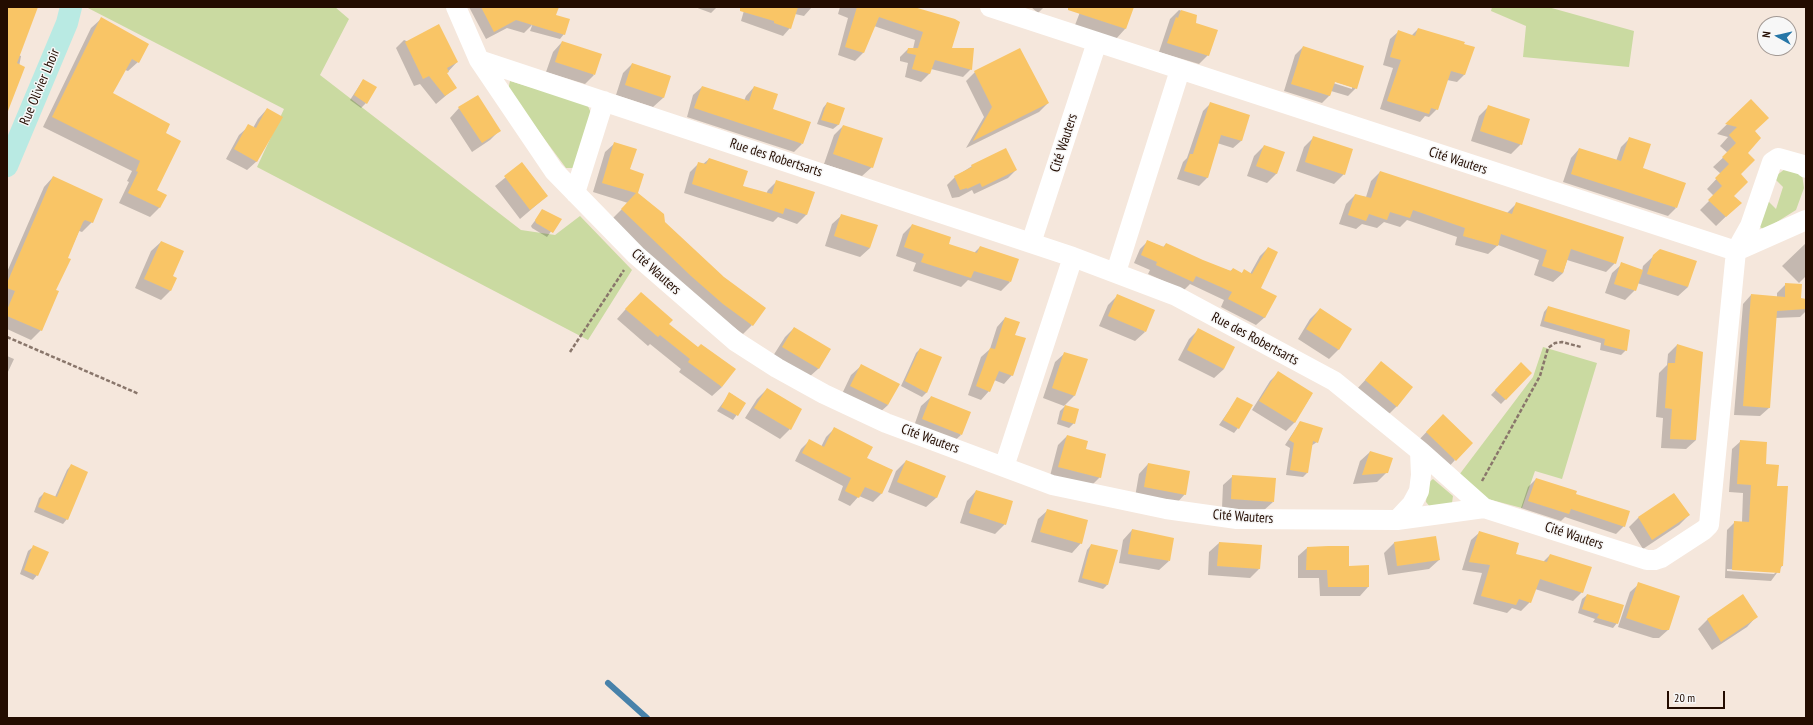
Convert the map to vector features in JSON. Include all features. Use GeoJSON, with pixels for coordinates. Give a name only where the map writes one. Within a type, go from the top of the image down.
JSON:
{"type":"FeatureCollection","features":[{"type":"Feature","properties":{"kind":"street","name":"Rue Olivier Lhoir"},"geometry":{"type":"LineString","coordinates":[[7,166],[67,23],[71,7]]}},
{"type":"Feature","properties":{"kind":"street","name":"Cité Wauters"},"geometry":{"type":"LineString","coordinates":[[456,7],[478,60],[554,170],[636,255],[735,341],[777,368],[824,394],[886,423],[1004,467],[1052,484],[1166,509],[1237,519],[1397,520],[1479,503],[1647,560],[1655,560],[1698,534],[1709,525],[1736,251],[1750,226],[1772,162],[1778,158],[1803,165],[1806,168]]}},
{"type":"Feature","properties":{"kind":"street","name":"Cité Wauters"},"geometry":{"type":"LineString","coordinates":[[990,7],[1736,251]]}},
{"type":"Feature","properties":{"kind":"street","name":"Cité Wauters"},"geometry":{"type":"LineString","coordinates":[[1031,243],[1097,42]]}},
{"type":"Feature","properties":{"kind":"street","name":"Rue des Robertsarts"},"geometry":{"type":"LineString","coordinates":[[478,60],[1073,257],[1176,296],[1334,381],[1420,451],[1479,503]]}},
{"type":"Feature","properties":{"kind":"street"},"geometry":{"type":"LineString","coordinates":[[1116,272],[1180,70]]}},
{"type":"Feature","properties":{"kind":"street"},"geometry":{"type":"LineString","coordinates":[[575,193],[604,101]]}},
{"type":"Feature","properties":{"kind":"street"},"geometry":{"type":"LineString","coordinates":[[1736,251],[1806,220]]}},
{"type":"Feature","properties":{"kind":"street"},"geometry":{"type":"LineString","coordinates":[[1004,467],[1073,257]]}},
{"type":"Feature","properties":{"kind":"street"},"geometry":{"type":"LineString","coordinates":[[1397,520],[1412,504],[1419,491],[1421,475],[1420,451]]}},
{"type":"Feature","properties":{"kind":"path"},"geometry":{"type":"LineString","coordinates":[[570,352],[616,280],[636,255]]}},
{"type":"Feature","properties":{"kind":"path"},"geometry":{"type":"LineString","coordinates":[[7,337],[139,394]]}},
{"type":"Feature","properties":{"kind":"path"},"geometry":{"type":"LineString","coordinates":[[1479,503],[1540,376],[1548,348],[1555,343],[1562,342],[1581,347]]}},
{"type":"Feature","properties":{"kind":"green space"},"geometry":{"type":"Polygon","coordinates":[[[86,7],[335,7],[349,19],[320,75],[521,230],[555,235],[580,216],[632,270],[588,340],[257,167],[284,109],[86,7]]]}},
{"type":"Feature","properties":{"kind":"green space"},"geometry":{"type":"Polygon","coordinates":[[[1492,7],[1548,7],[1634,31],[1629,67],[1523,57],[1526,26],[1491,11],[1492,7]]]}},
{"type":"Feature","properties":{"kind":"green space"},"geometry":{"type":"Polygon","coordinates":[[[510,81],[587,104],[591,113],[573,168],[566,168],[508,90],[510,81]]]}},
{"type":"Feature","properties":{"kind":"green space"},"geometry":{"type":"Polygon","coordinates":[[[1785,169],[1802,174],[1804,188],[1796,210],[1764,230],[1759,226],[1768,201],[1776,209],[1783,187],[1775,179],[1777,175],[1785,169]]]}},
{"type":"Feature","properties":{"kind":"green space"},"geometry":{"type":"Polygon","coordinates":[[[1543,347],[1597,363],[1562,479],[1535,471],[1522,508],[1484,498],[1459,475],[1533,377],[1543,347]]]}},
{"type":"Feature","properties":{"kind":"green space"},"geometry":{"type":"Polygon","coordinates":[[[1433,479],[1453,496],[1452,503],[1431,508],[1426,502],[1428,483],[1433,479]]]}},
{"type":"Feature","properties":{"kind":"building"},"geometry":{"type":"Polygon","coordinates":[[[7,7],[38,7],[17,63],[25,67],[8,111],[7,7]]]}},
{"type":"Feature","properties":{"kind":"building"},"geometry":{"type":"Polygon","coordinates":[[[481,7],[559,7],[556,15],[570,19],[565,35],[516,20],[494,32],[481,7]]]}},
{"type":"Feature","properties":{"kind":"building"},"geometry":{"type":"Polygon","coordinates":[[[740,7],[798,7],[791,29],[774,23],[774,21],[740,11],[740,7]]]}},
{"type":"Feature","properties":{"kind":"building"},"geometry":{"type":"Polygon","coordinates":[[[857,7],[914,7],[955,19],[960,22],[952,48],[974,48],[972,70],[935,60],[930,74],[912,69],[916,55],[907,53],[908,48],[918,48],[923,32],[879,17],[864,53],[845,47],[857,7]]]}},
{"type":"Feature","properties":{"kind":"building"},"geometry":{"type":"Polygon","coordinates":[[[1068,7],[1134,7],[1126,29],[1068,10],[1068,7]]]}},
{"type":"Feature","properties":{"kind":"building"},"geometry":{"type":"Polygon","coordinates":[[[1181,10],[1197,15],[1196,23],[1218,30],[1209,56],[1167,43],[1176,17],[1178,18],[1181,10]]]}},
{"type":"Feature","properties":{"kind":"building"},"geometry":{"type":"Polygon","coordinates":[[[101,17],[149,44],[139,63],[132,59],[113,93],[170,124],[166,133],[181,141],[157,190],[167,195],[160,208],[128,193],[138,172],[136,171],[140,161],[52,117],[101,17]]]}},
{"type":"Feature","properties":{"kind":"building"},"geometry":{"type":"Polygon","coordinates":[[[439,24],[458,62],[447,68],[449,72],[447,73],[457,88],[445,96],[429,76],[423,79],[405,42],[439,24]]]}},
{"type":"Feature","properties":{"kind":"building"},"geometry":{"type":"Polygon","coordinates":[[[1418,28],[1465,42],[1464,44],[1475,47],[1465,75],[1451,71],[1438,110],[1431,108],[1429,114],[1387,101],[1401,60],[1390,57],[1398,30],[1415,36],[1418,28]]]}},
{"type":"Feature","properties":{"kind":"building"},"geometry":{"type":"Polygon","coordinates":[[[562,41],[602,54],[595,75],[555,62],[562,41]]]}},
{"type":"Feature","properties":{"kind":"building"},"geometry":{"type":"Polygon","coordinates":[[[1303,46],[1364,66],[1357,89],[1335,82],[1330,96],[1291,84],[1303,46]]]}},
{"type":"Feature","properties":{"kind":"building"},"geometry":{"type":"Polygon","coordinates":[[[1020,48],[1049,103],[973,141],[992,107],[974,71],[1020,48]]]}},
{"type":"Feature","properties":{"kind":"building"},"geometry":{"type":"Polygon","coordinates":[[[632,63],[671,76],[664,98],[625,85],[632,63]]]}},
{"type":"Feature","properties":{"kind":"building"},"geometry":{"type":"Polygon","coordinates":[[[363,79],[377,87],[367,104],[354,95],[363,79]]]}},
{"type":"Feature","properties":{"kind":"building"},"geometry":{"type":"Polygon","coordinates":[[[702,86],[749,101],[754,86],[778,94],[773,109],[811,122],[803,144],[694,108],[702,86]]]}},
{"type":"Feature","properties":{"kind":"building"},"geometry":{"type":"Polygon","coordinates":[[[478,95],[501,131],[482,143],[458,107],[478,95]]]}},
{"type":"Feature","properties":{"kind":"building"},"geometry":{"type":"Polygon","coordinates":[[[1751,99],[1769,118],[1755,131],[1761,138],[1748,153],[1755,160],[1741,174],[1748,182],[1734,196],[1742,203],[1726,217],[1708,200],[1722,186],[1715,178],[1729,164],[1722,157],[1736,143],[1729,135],[1737,127],[1725,124],[1751,99]]]}},
{"type":"Feature","properties":{"kind":"building"},"geometry":{"type":"Polygon","coordinates":[[[827,102],[845,108],[839,125],[821,120],[827,102]]]}},
{"type":"Feature","properties":{"kind":"building"},"geometry":{"type":"Polygon","coordinates":[[[1210,102],[1250,115],[1242,141],[1221,135],[1208,178],[1184,171],[1190,154],[1193,154],[1210,102]]]}},
{"type":"Feature","properties":{"kind":"building"},"geometry":{"type":"Polygon","coordinates":[[[1488,105],[1530,119],[1522,145],[1480,131],[1488,105]]]}},
{"type":"Feature","properties":{"kind":"building"},"geometry":{"type":"Polygon","coordinates":[[[267,108],[283,117],[257,162],[234,149],[248,124],[256,128],[267,108]]]}},
{"type":"Feature","properties":{"kind":"building"},"geometry":{"type":"Polygon","coordinates":[[[843,125],[883,138],[873,168],[833,154],[843,125]]]}},
{"type":"Feature","properties":{"kind":"building"},"geometry":{"type":"Polygon","coordinates":[[[1313,136],[1353,149],[1345,175],[1305,162],[1313,136]]]}},
{"type":"Feature","properties":{"kind":"building"},"geometry":{"type":"Polygon","coordinates":[[[1629,137],[1651,144],[1643,168],[1686,183],[1677,208],[1571,174],[1579,148],[1621,161],[1629,137]]]}},
{"type":"Feature","properties":{"kind":"building"},"geometry":{"type":"Polygon","coordinates":[[[614,142],[637,149],[630,169],[644,174],[638,193],[664,214],[665,222],[724,277],[766,308],[753,326],[723,304],[691,276],[621,209],[636,193],[602,183],[614,142]]]}},
{"type":"Feature","properties":{"kind":"building"},"geometry":{"type":"Polygon","coordinates":[[[1264,145],[1285,152],[1277,174],[1256,166],[1264,145]]]}},
{"type":"Feature","properties":{"kind":"building"},"geometry":{"type":"Polygon","coordinates":[[[1006,148],[1017,170],[982,187],[980,183],[967,189],[960,190],[954,176],[972,167],[971,165],[1006,148]]]}},
{"type":"Feature","properties":{"kind":"building"},"geometry":{"type":"Polygon","coordinates":[[[709,158],[748,171],[743,186],[772,194],[776,180],[815,192],[807,215],[785,208],[783,214],[692,184],[698,162],[706,164],[709,158]]]}},
{"type":"Feature","properties":{"kind":"building"},"geometry":{"type":"Polygon","coordinates":[[[522,162],[548,196],[530,210],[504,176],[522,162]]]}},
{"type":"Feature","properties":{"kind":"building"},"geometry":{"type":"Polygon","coordinates":[[[1380,171],[1512,214],[1516,202],[1624,237],[1616,264],[1571,249],[1563,273],[1542,266],[1547,250],[1501,234],[1498,246],[1463,236],[1465,228],[1413,210],[1410,218],[1390,212],[1387,220],[1369,214],[1366,221],[1348,215],[1355,194],[1371,198],[1380,171]]]}},
{"type":"Feature","properties":{"kind":"building"},"geometry":{"type":"Polygon","coordinates":[[[53,176],[103,199],[93,223],[85,220],[83,222],[68,258],[71,259],[56,290],[59,291],[42,331],[7,316],[7,310],[15,291],[7,288],[7,283],[53,176]]]}},
{"type":"Feature","properties":{"kind":"building"},"geometry":{"type":"Polygon","coordinates":[[[542,209],[562,219],[553,233],[536,223],[535,220],[542,209]]]}},
{"type":"Feature","properties":{"kind":"building"},"geometry":{"type":"Polygon","coordinates":[[[841,214],[878,225],[870,248],[834,236],[841,214]]]}},
{"type":"Feature","properties":{"kind":"building"},"geometry":{"type":"Polygon","coordinates":[[[912,224],[951,237],[949,244],[977,253],[980,246],[1019,259],[1011,282],[974,271],[971,278],[921,262],[924,254],[904,247],[912,224]]]}},
{"type":"Feature","properties":{"kind":"building"},"geometry":{"type":"Polygon","coordinates":[[[1147,240],[1164,247],[1166,243],[1231,271],[1233,268],[1242,273],[1244,269],[1252,274],[1268,247],[1278,252],[1261,288],[1277,296],[1265,318],[1228,299],[1232,292],[1196,276],[1193,282],[1156,265],[1157,262],[1141,255],[1147,240]]]}},
{"type":"Feature","properties":{"kind":"building"},"geometry":{"type":"Polygon","coordinates":[[[161,241],[184,251],[173,276],[177,278],[171,291],[144,279],[161,241]]]}},
{"type":"Feature","properties":{"kind":"building"},"geometry":{"type":"Polygon","coordinates":[[[1660,249],[1697,261],[1688,287],[1647,274],[1653,255],[1660,249]]]}},
{"type":"Feature","properties":{"kind":"building"},"geometry":{"type":"Polygon","coordinates":[[[1621,262],[1643,270],[1636,291],[1614,284],[1621,262]]]}},
{"type":"Feature","properties":{"kind":"building"},"geometry":{"type":"Polygon","coordinates":[[[1785,283],[1802,284],[1801,298],[1806,299],[1806,309],[1777,311],[1770,408],[1743,406],[1751,294],[1785,297],[1785,283]]]}},
{"type":"Feature","properties":{"kind":"building"},"geometry":{"type":"Polygon","coordinates":[[[641,292],[673,320],[669,324],[698,347],[701,344],[736,369],[722,387],[688,362],[690,359],[660,335],[658,337],[625,309],[641,292]]]}},
{"type":"Feature","properties":{"kind":"building"},"geometry":{"type":"Polygon","coordinates":[[[1117,294],[1155,310],[1146,332],[1108,316],[1117,294]]]}},
{"type":"Feature","properties":{"kind":"building"},"geometry":{"type":"Polygon","coordinates":[[[1548,306],[1630,330],[1627,351],[1604,345],[1605,339],[1544,321],[1548,306]]]}},
{"type":"Feature","properties":{"kind":"building"},"geometry":{"type":"Polygon","coordinates":[[[1320,308],[1352,329],[1339,350],[1306,329],[1320,308]]]}},
{"type":"Feature","properties":{"kind":"building"},"geometry":{"type":"Polygon","coordinates":[[[1005,317],[1020,322],[1015,335],[1026,338],[1013,376],[999,371],[990,392],[976,386],[990,348],[995,349],[1005,317]]]}},
{"type":"Feature","properties":{"kind":"building"},"geometry":{"type":"Polygon","coordinates":[[[794,327],[831,349],[819,369],[782,347],[794,327]]]}},
{"type":"Feature","properties":{"kind":"building"},"geometry":{"type":"Polygon","coordinates":[[[1198,328],[1235,347],[1224,369],[1187,350],[1198,328]]]}},
{"type":"Feature","properties":{"kind":"building"},"geometry":{"type":"Polygon","coordinates":[[[1677,344],[1703,352],[1696,440],[1670,439],[1672,409],[1665,408],[1668,363],[1675,363],[1677,344]]]}},
{"type":"Feature","properties":{"kind":"building"},"geometry":{"type":"Polygon","coordinates":[[[920,348],[942,357],[927,393],[905,381],[920,348]]]}},
{"type":"Feature","properties":{"kind":"building"},"geometry":{"type":"Polygon","coordinates":[[[1064,352],[1088,359],[1075,396],[1052,388],[1064,352]]]}},
{"type":"Feature","properties":{"kind":"building"},"geometry":{"type":"Polygon","coordinates":[[[1381,361],[1413,387],[1397,407],[1365,380],[1381,361]]]}},
{"type":"Feature","properties":{"kind":"building"},"geometry":{"type":"Polygon","coordinates":[[[1521,362],[1532,373],[1506,400],[1495,390],[1521,362]]]}},
{"type":"Feature","properties":{"kind":"building"},"geometry":{"type":"Polygon","coordinates":[[[861,364],[900,384],[888,405],[850,386],[861,364]]]}},
{"type":"Feature","properties":{"kind":"building"},"geometry":{"type":"Polygon","coordinates":[[[1278,371],[1313,393],[1295,423],[1259,401],[1278,371]]]}},
{"type":"Feature","properties":{"kind":"building"},"geometry":{"type":"Polygon","coordinates":[[[767,388],[802,409],[791,430],[754,408],[767,388]]]}},
{"type":"Feature","properties":{"kind":"building"},"geometry":{"type":"Polygon","coordinates":[[[729,392],[746,403],[738,416],[721,407],[729,392]]]}},
{"type":"Feature","properties":{"kind":"building"},"geometry":{"type":"Polygon","coordinates":[[[931,396],[971,412],[962,435],[922,419],[931,396]]]}},
{"type":"Feature","properties":{"kind":"building"},"geometry":{"type":"Polygon","coordinates":[[[1237,397],[1253,405],[1239,429],[1223,420],[1237,397]]]}},
{"type":"Feature","properties":{"kind":"building"},"geometry":{"type":"Polygon","coordinates":[[[1065,405],[1079,409],[1075,424],[1061,420],[1065,405]]]}},
{"type":"Feature","properties":{"kind":"building"},"geometry":{"type":"Polygon","coordinates":[[[1443,414],[1473,443],[1456,461],[1426,432],[1443,414]]]}},
{"type":"Feature","properties":{"kind":"building"},"geometry":{"type":"Polygon","coordinates":[[[1300,421],[1323,428],[1318,443],[1313,441],[1308,473],[1290,470],[1294,443],[1289,440],[1300,421]]]}},
{"type":"Feature","properties":{"kind":"building"},"geometry":{"type":"Polygon","coordinates":[[[834,427],[873,447],[867,458],[893,470],[882,494],[865,487],[859,498],[845,491],[851,478],[802,453],[809,439],[824,447],[834,427]]]}},
{"type":"Feature","properties":{"kind":"building"},"geometry":{"type":"Polygon","coordinates":[[[1067,435],[1088,441],[1086,449],[1106,454],[1101,478],[1058,467],[1067,435]]]}},
{"type":"Feature","properties":{"kind":"building"},"geometry":{"type":"Polygon","coordinates":[[[1740,440],[1767,442],[1766,464],[1779,465],[1777,486],[1788,486],[1783,566],[1781,566],[1780,573],[1732,570],[1734,521],[1749,522],[1751,485],[1737,484],[1740,440]]]}},
{"type":"Feature","properties":{"kind":"building"},"geometry":{"type":"Polygon","coordinates":[[[1370,451],[1393,458],[1388,473],[1362,475],[1370,451]]]}},
{"type":"Feature","properties":{"kind":"building"},"geometry":{"type":"Polygon","coordinates":[[[906,460],[946,476],[937,498],[897,482],[906,460]]]}},
{"type":"Feature","properties":{"kind":"building"},"geometry":{"type":"Polygon","coordinates":[[[1148,463],[1190,471],[1186,495],[1144,487],[1148,463]]]}},
{"type":"Feature","properties":{"kind":"building"},"geometry":{"type":"Polygon","coordinates":[[[71,464],[88,472],[68,520],[38,507],[44,492],[57,497],[71,464]]]}},
{"type":"Feature","properties":{"kind":"building"},"geometry":{"type":"Polygon","coordinates":[[[1232,475],[1276,478],[1274,502],[1231,499],[1232,475]]]}},
{"type":"Feature","properties":{"kind":"building"},"geometry":{"type":"Polygon","coordinates":[[[1536,478],[1577,491],[1576,494],[1630,511],[1625,527],[1571,509],[1569,514],[1528,501],[1536,478]]]}},
{"type":"Feature","properties":{"kind":"building"},"geometry":{"type":"Polygon","coordinates":[[[976,490],[1013,501],[1006,525],[969,513],[976,490]]]}},
{"type":"Feature","properties":{"kind":"building"},"geometry":{"type":"Polygon","coordinates":[[[1674,493],[1690,515],[1652,540],[1638,517],[1674,493]]]}},
{"type":"Feature","properties":{"kind":"building"},"geometry":{"type":"Polygon","coordinates":[[[1047,509],[1088,520],[1082,544],[1040,532],[1047,509]]]}},
{"type":"Feature","properties":{"kind":"building"},"geometry":{"type":"Polygon","coordinates":[[[1132,529],[1174,538],[1170,561],[1128,554],[1132,529]]]}},
{"type":"Feature","properties":{"kind":"building"},"geometry":{"type":"Polygon","coordinates":[[[1479,531],[1519,543],[1516,554],[1547,562],[1550,554],[1592,567],[1583,593],[1540,579],[1531,603],[1519,599],[1516,605],[1481,596],[1490,565],[1469,562],[1479,531]]]}},
{"type":"Feature","properties":{"kind":"building"},"geometry":{"type":"Polygon","coordinates":[[[1436,536],[1440,560],[1397,566],[1394,542],[1436,536]]]}},
{"type":"Feature","properties":{"kind":"building"},"geometry":{"type":"Polygon","coordinates":[[[1219,542],[1262,545],[1260,569],[1217,566],[1219,542]]]}},
{"type":"Feature","properties":{"kind":"building"},"geometry":{"type":"Polygon","coordinates":[[[1091,544],[1118,550],[1108,585],[1082,578],[1091,544]]]}},
{"type":"Feature","properties":{"kind":"building"},"geometry":{"type":"Polygon","coordinates":[[[33,545],[49,552],[38,576],[24,570],[33,545]]]}},
{"type":"Feature","properties":{"kind":"building"},"geometry":{"type":"Polygon","coordinates":[[[1349,546],[1349,566],[1369,565],[1369,587],[1328,587],[1327,570],[1306,570],[1307,547],[1349,546]]]}},
{"type":"Feature","properties":{"kind":"building"},"geometry":{"type":"Polygon","coordinates":[[[1638,582],[1680,596],[1669,630],[1662,630],[1626,618],[1638,582]]]}},
{"type":"Feature","properties":{"kind":"building"},"geometry":{"type":"Polygon","coordinates":[[[1587,594],[1624,605],[1618,624],[1597,618],[1599,614],[1582,609],[1587,594]]]}},
{"type":"Feature","properties":{"kind":"building"},"geometry":{"type":"Polygon","coordinates":[[[1743,594],[1758,617],[1721,642],[1707,619],[1743,594]]]}},
{"type":"Feature","properties":{"kind":"waterway"},"geometry":{"type":"LineString","coordinates":[[608,683],[647,718]]}}]}
